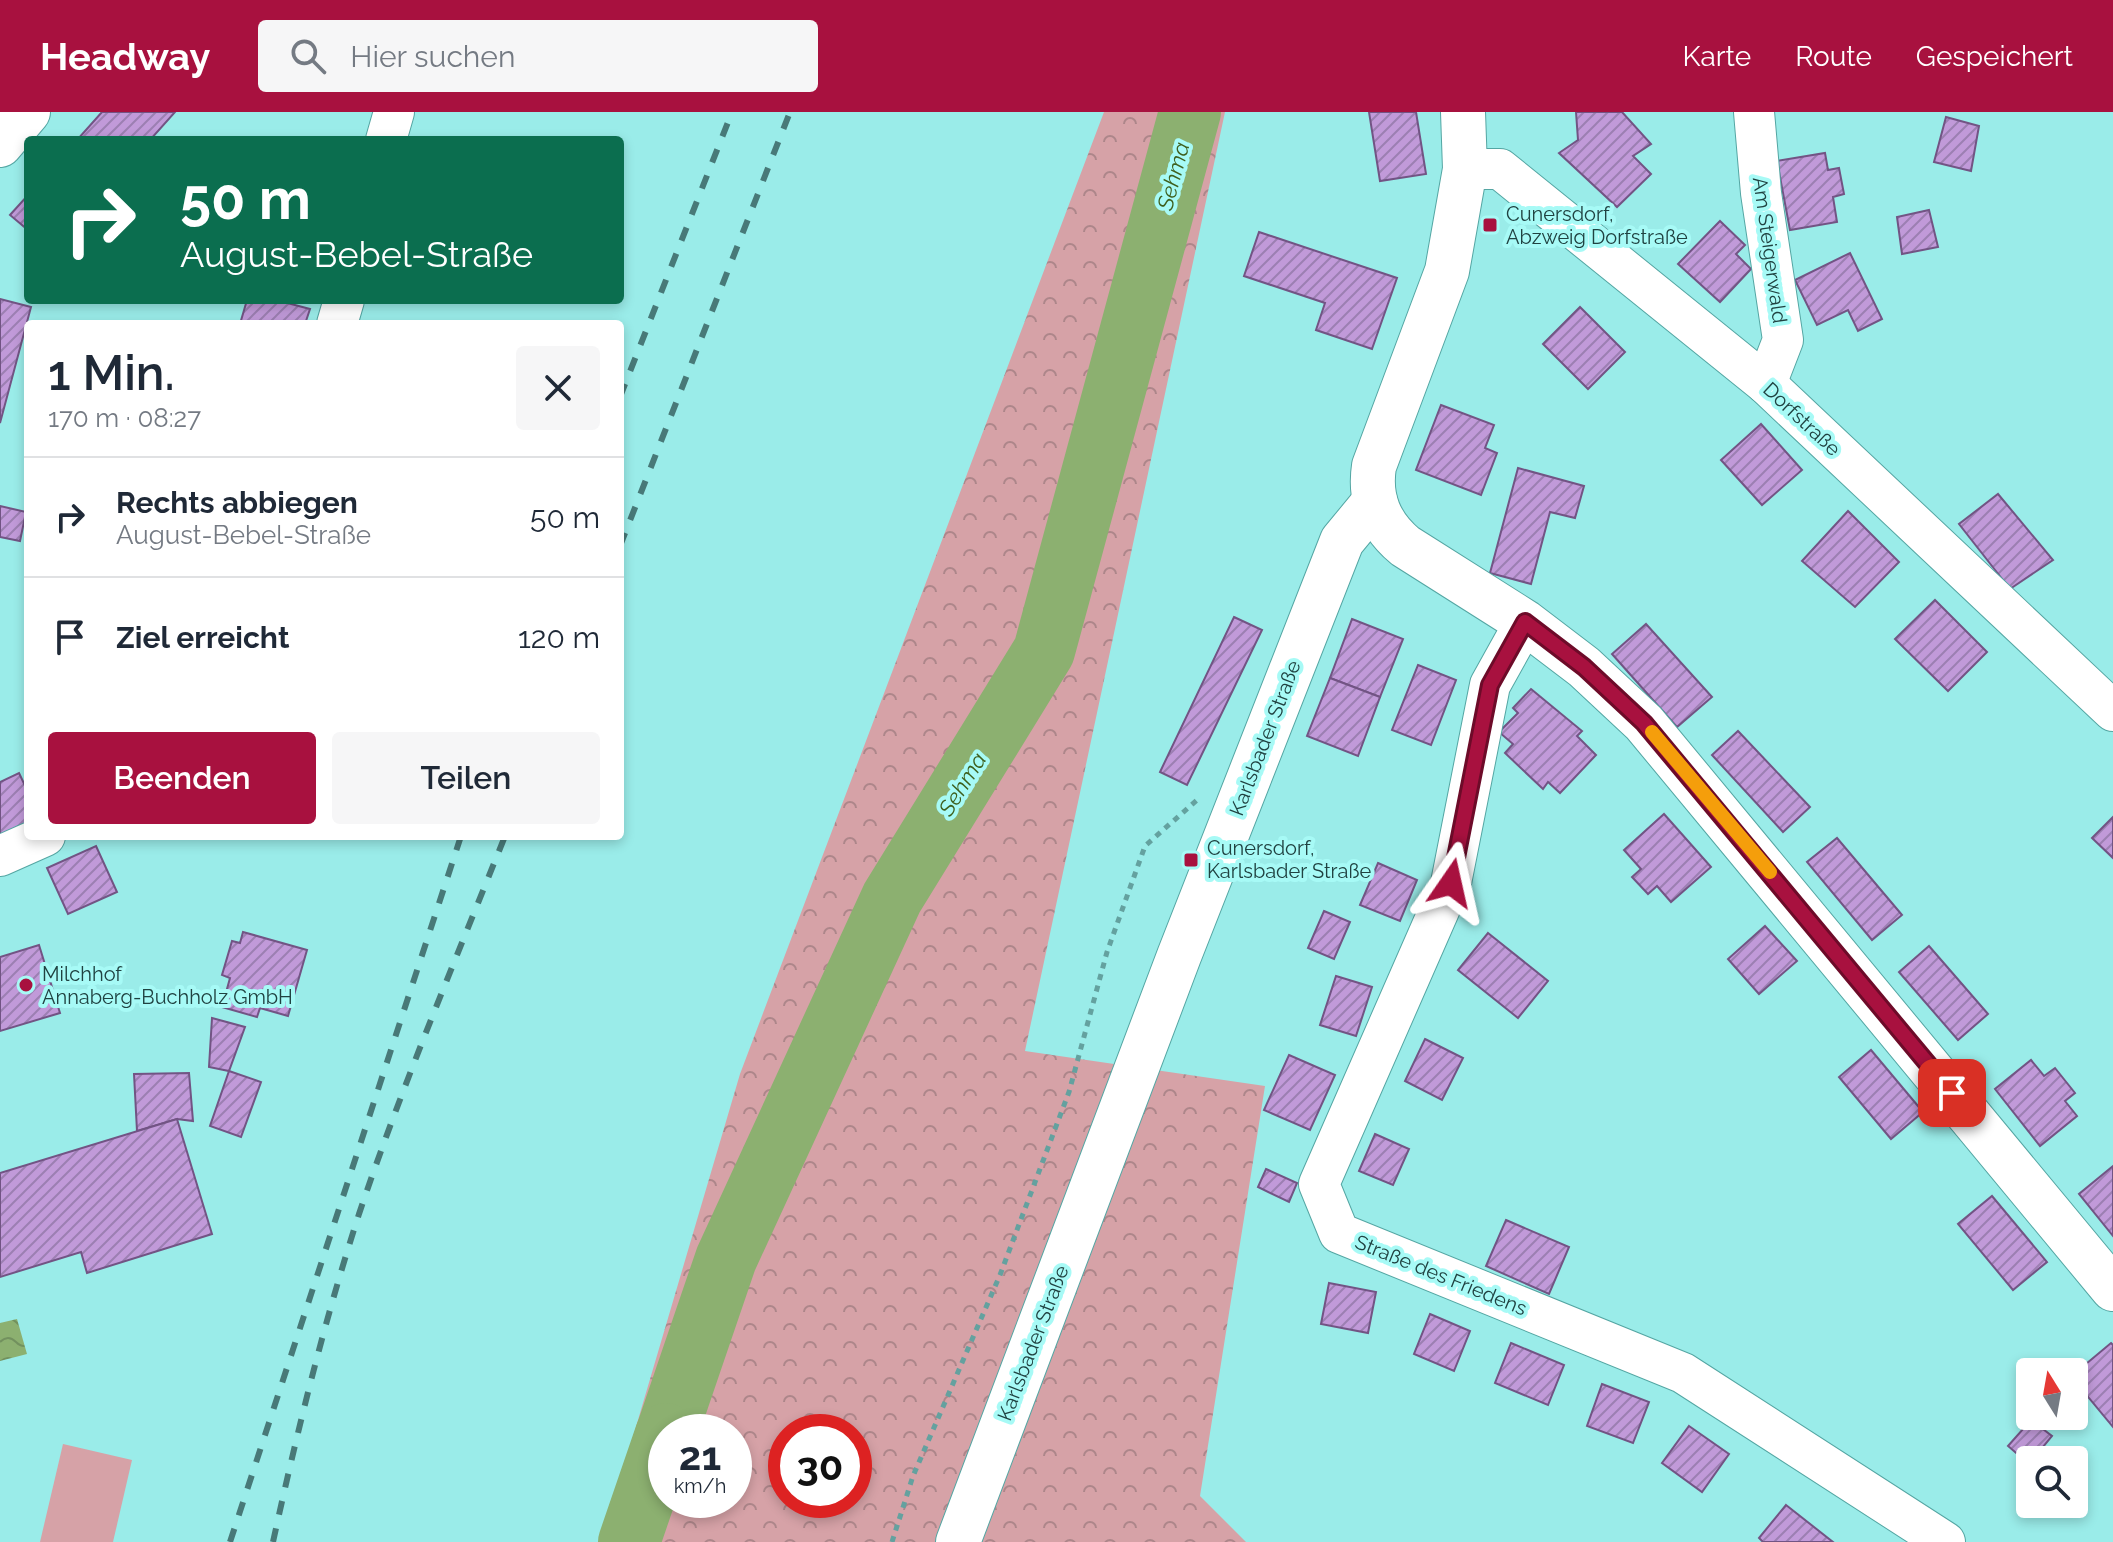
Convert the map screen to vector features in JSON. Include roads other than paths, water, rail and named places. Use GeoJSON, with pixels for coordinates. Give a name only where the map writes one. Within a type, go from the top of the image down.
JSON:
{"type":"FeatureCollection","features":[{"type":"Feature","properties":{"kind":"main road"},"geometry":{"type":"LineString","coordinates":[[0,145],[28,112]]}},
{"type":"Feature","properties":{"kind":"main road"},"geometry":{"type":"LineString","coordinates":[[1463,112],[1465,169],[1447,271],[1374,466],[1371,484],[1375,501],[1390,533],[1405,546],[1525,622],[1604,685],[1690,774],[2113,1289]]}},
{"type":"Feature","properties":{"kind":"main road","name":"Karlsbader Straße"},"geometry":{"type":"LineString","coordinates":[[958,1542],[1179,956],[1342,541],[1375,501]]}},
{"type":"Feature","properties":{"kind":"street"},"geometry":{"type":"LineString","coordinates":[[387,136],[394,112]]}},
{"type":"Feature","properties":{"kind":"street","name":"Am Steigerwald"},"geometry":{"type":"LineString","coordinates":[[1754,112],[1761,193],[1783,340],[1766,384]]}},
{"type":"Feature","properties":{"kind":"street","name":"Dorfstraße"},"geometry":{"type":"LineString","coordinates":[[1465,169],[1500,169],[1766,384],[2113,711]]}},
{"type":"Feature","properties":{"kind":"street","name":"Straße des Friedens"},"geometry":{"type":"LineString","coordinates":[[1525,622],[1490,685],[1451,883],[1319,1184],[1339,1233],[1683,1373],[1945,1542]]}},
{"type":"Feature","properties":{"kind":"street"},"geometry":{"type":"LineString","coordinates":[[0,856],[36,840]]}},
{"type":"Feature","properties":{"kind":"water"},"geometry":{"type":"Polygon","coordinates":[[[17,1319],[27,1354],[0,1361],[0,1323],[17,1319]]]}},
{"type":"Feature","properties":{"kind":"waterway","name":"Sehma"},"geometry":{"type":"LineString","coordinates":[[673,1414],[726,1259],[892,898],[1044,651],[1190,112]]}},
{"type":"Feature","properties":{"kind":"waterway","name":"Sehma"},"geometry":{"type":"LineString","coordinates":[[629,1542],[648,1487]]}},
{"type":"Feature","properties":{"kind":"railway"},"geometry":{"type":"LineString","coordinates":[[624,387],[732,112]]}},
{"type":"Feature","properties":{"kind":"railway"},"geometry":{"type":"LineString","coordinates":[[624,536],[790,112]]}},
{"type":"Feature","properties":{"kind":"railway"},"geometry":{"type":"LineString","coordinates":[[230,1542],[460,840]]}},
{"type":"Feature","properties":{"kind":"railway"},"geometry":{"type":"LineString","coordinates":[[273,1542],[312,1377],[359,1214],[411,1071],[503,840]]}},
{"type":"Feature","properties":{"kind":"place","name":"Cunersdorf, Abzweig Dorfstraße"},"geometry":{"type":"Point","coordinates":[1490,225]}},
{"type":"Feature","properties":{"kind":"place","name":"Cunersdorf, Karlsbader Straße"},"geometry":{"type":"Point","coordinates":[1191,860]}},
{"type":"Feature","properties":{"kind":"place","name":"Milchhof Annaberg-Buchholz GmbH"},"geometry":{"type":"Point","coordinates":[26,985]}}]}
